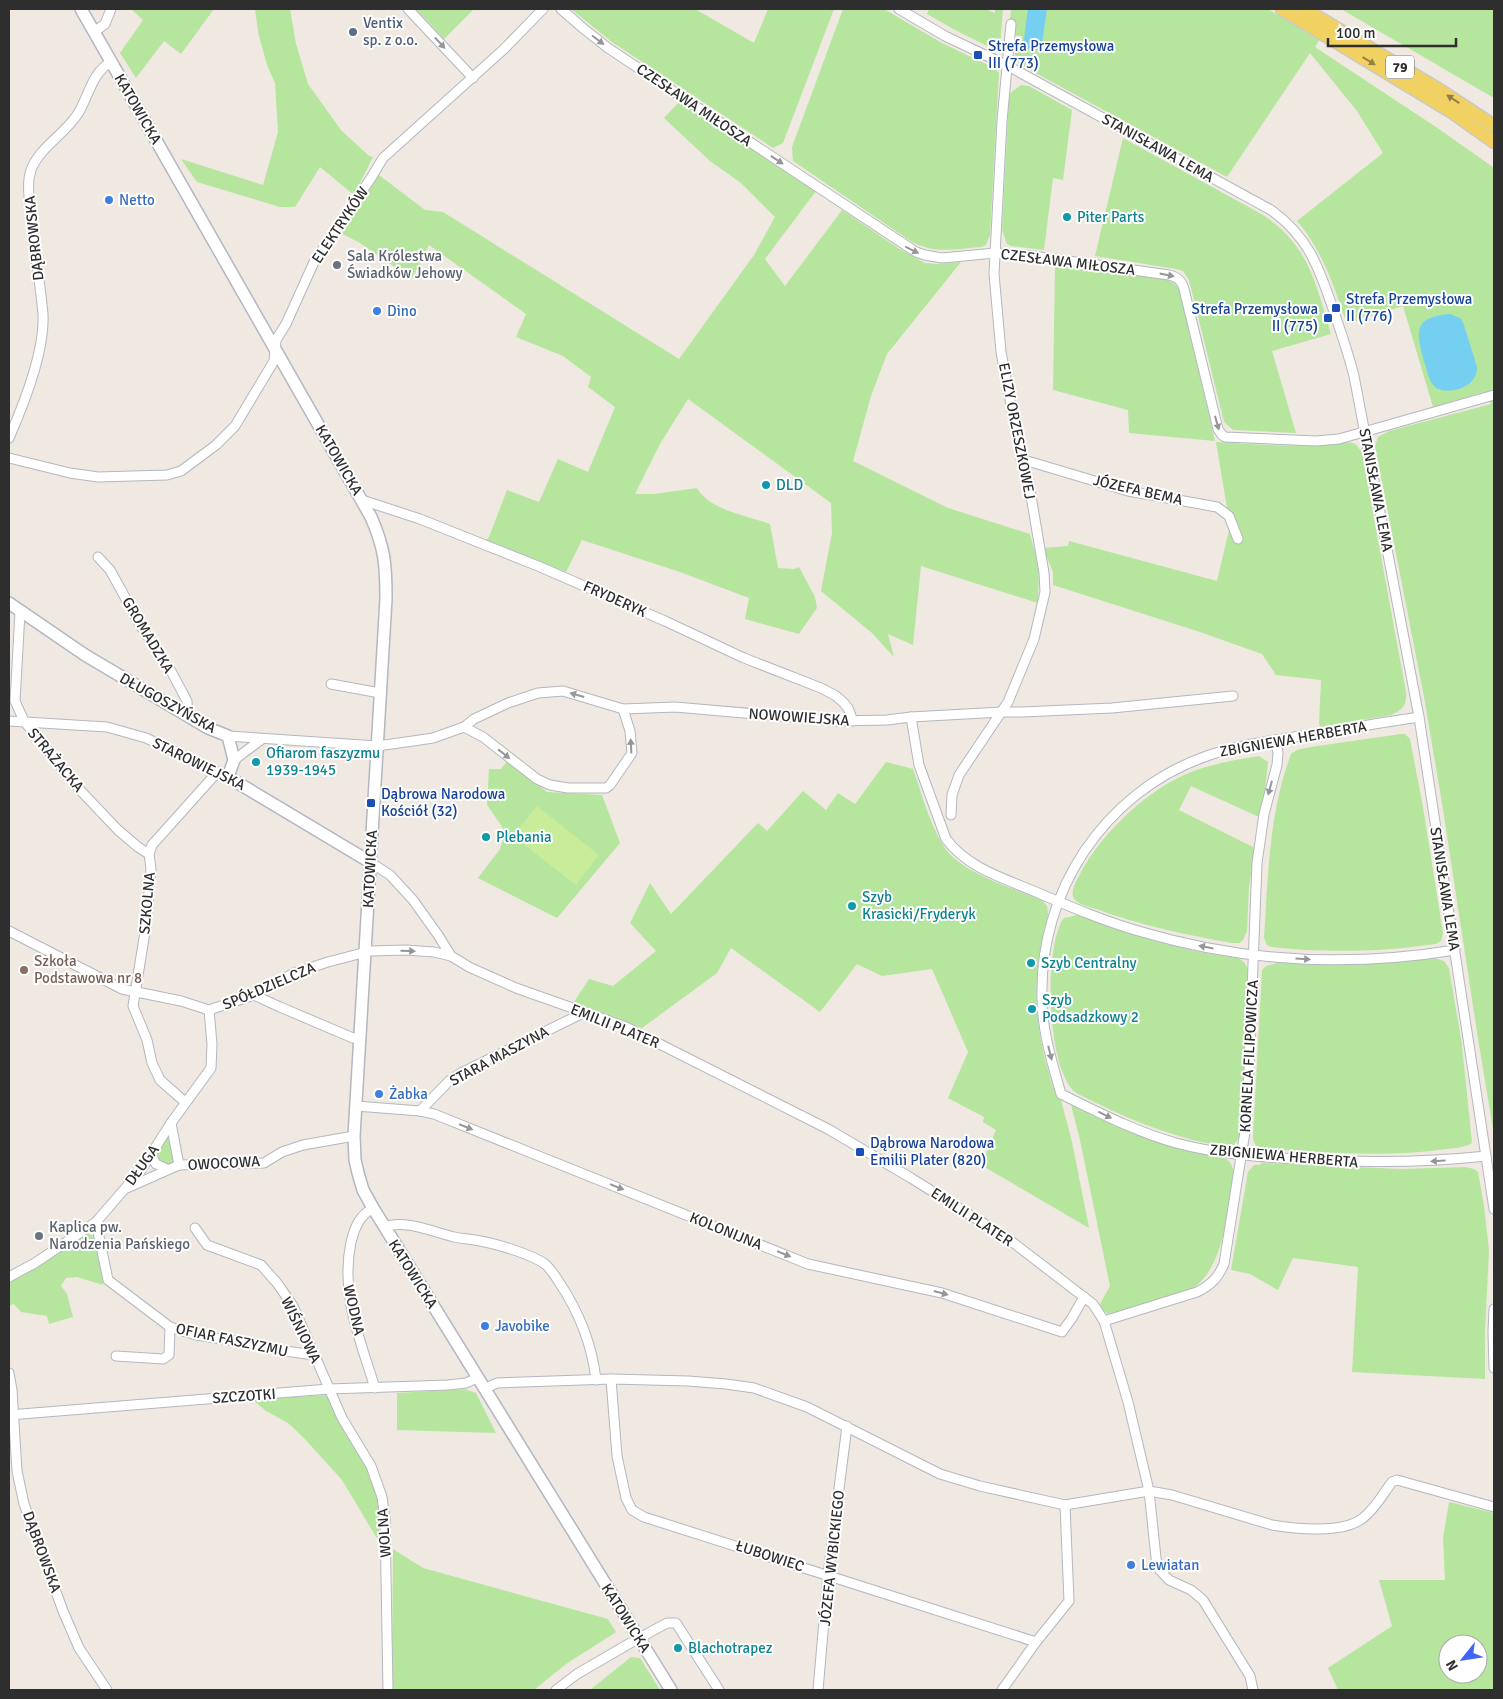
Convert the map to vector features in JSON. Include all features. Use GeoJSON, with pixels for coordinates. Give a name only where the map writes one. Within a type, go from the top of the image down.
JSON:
{"type":"FeatureCollection","features":[{"type":"Feature","properties":{"kind":"main road","name":"79"},"geometry":{"type":"LineString","coordinates":[[1282,9],[1452,112],[1494,142]]}},
{"type":"Feature","properties":{"kind":"main road","name":"79"},"geometry":{"type":"LineString","coordinates":[[1304,9],[1441,91],[1494,126]]}},
{"type":"Feature","properties":{"kind":"street","name":"KATOWICKA"},"geometry":{"type":"LineString","coordinates":[[81,9],[362,500],[379,534],[385,554],[386,599],[354,1136],[355,1160],[363,1190],[372,1208],[670,1690]]}},
{"type":"Feature","properties":{"kind":"street"},"geometry":{"type":"LineString","coordinates":[[94,32],[105,24],[111,9]]}},
{"type":"Feature","properties":{"kind":"street"},"geometry":{"type":"LineString","coordinates":[[408,9],[473,78]]}},
{"type":"Feature","properties":{"kind":"street","name":"ELEKTRYKÓW"},"geometry":{"type":"LineString","coordinates":[[9,458],[70,473],[98,477],[167,475],[181,470],[216,445],[234,426],[274,361],[276,340],[286,324],[314,262],[383,158],[473,78],[544,9]]}},
{"type":"Feature","properties":{"kind":"street","name":"CZESŁAWA MIŁOSZA"},"geometry":{"type":"LineString","coordinates":[[561,9],[608,48],[908,248],[925,255],[942,258],[995,253],[1014,254],[1169,275],[1179,280],[1184,289],[1218,429],[1225,437],[1316,441],[1339,439],[1494,394]]}},
{"type":"Feature","properties":{"kind":"street","name":"STANISŁAWA LEMA"},"geometry":{"type":"LineString","coordinates":[[899,9],[946,36],[1008,66],[1261,204],[1290,225],[1307,246],[1318,267],[1351,363],[1419,717],[1494,1209]]}},
{"type":"Feature","properties":{"kind":"street","name":"ELIZY ORZESZKOWEJ"},"geometry":{"type":"LineString","coordinates":[[950,815],[952,795],[959,775],[1008,702],[1034,639],[1045,592],[1044,573],[1029,484],[1022,459],[1002,352],[994,274],[1002,121],[1011,24]]}},
{"type":"Feature","properties":{"kind":"street","name":"DĄBROWSKA"},"geometry":{"type":"LineString","coordinates":[[9,438],[20,412],[43,334],[43,315],[28,180],[38,158],[74,118],[96,75],[111,62]]}},
{"type":"Feature","properties":{"kind":"street","name":"JÓZEFA BEMA"},"geometry":{"type":"LineString","coordinates":[[1022,459],[1128,491],[1217,507],[1229,516],[1238,539]]}},
{"type":"Feature","properties":{"kind":"street","name":"FRYDERYK"},"geometry":{"type":"LineString","coordinates":[[362,500],[420,519],[538,566],[665,621],[744,658],[821,688],[843,702],[848,708],[853,721]]}},
{"type":"Feature","properties":{"kind":"street","name":"GROMADZKA"},"geometry":{"type":"LineString","coordinates":[[98,557],[110,570],[142,628],[171,671],[186,701],[188,717]]}},
{"type":"Feature","properties":{"kind":"street","name":"DŁUGOSZYŃSKA"},"geometry":{"type":"LineString","coordinates":[[9,604],[85,656],[188,717],[228,736],[377,746]]}},
{"type":"Feature","properties":{"kind":"street","name":"STRAŻACKA"},"geometry":{"type":"LineString","coordinates":[[20,612],[15,701],[24,721],[80,790],[118,830],[149,854]]}},
{"type":"Feature","properties":{"kind":"street"},"geometry":{"type":"LineString","coordinates":[[331,684],[380,693]]}},
{"type":"Feature","properties":{"kind":"street","name":"NOWOWIEJSKA"},"geometry":{"type":"LineString","coordinates":[[377,746],[433,738],[464,727],[474,719],[508,703],[538,692],[563,691],[623,709],[675,707],[802,719],[853,721],[1002,712],[1112,708],[1233,696]]}},
{"type":"Feature","properties":{"kind":"street"},"geometry":{"type":"LineString","coordinates":[[464,727],[537,779],[550,785],[568,788],[606,788],[632,753],[630,731],[623,709]]}},
{"type":"Feature","properties":{"kind":"street"},"geometry":{"type":"LineString","coordinates":[[911,717],[916,754],[922,775],[940,827],[953,849],[981,869],[1058,902],[1098,918],[1150,934],[1209,948],[1254,955],[1308,959],[1358,959],[1399,957],[1455,950]]}},
{"type":"Feature","properties":{"kind":"street","name":"ZBIGNIEWA HERBERTA"},"geometry":{"type":"LineString","coordinates":[[1419,717],[1238,747],[1204,757],[1171,772],[1141,791],[1115,813],[1092,840],[1072,870],[1058,902],[1046,942],[1042,971],[1045,1030],[1061,1094],[1152,1136],[1198,1149],[1242,1156],[1386,1163],[1486,1156]]}},
{"type":"Feature","properties":{"kind":"street","name":"STAROWIEJSKA"},"geometry":{"type":"LineString","coordinates":[[9,721],[108,727],[146,738],[228,777],[370,862]]}},
{"type":"Feature","properties":{"kind":"street"},"geometry":{"type":"LineString","coordinates":[[228,736],[234,760],[228,777]]}},
{"type":"Feature","properties":{"kind":"street"},"geometry":{"type":"LineString","coordinates":[[234,760],[262,739]]}},
{"type":"Feature","properties":{"kind":"street","name":"KORNELA FILIPOWICZA"},"geometry":{"type":"LineString","coordinates":[[1104,1322],[1197,1292],[1216,1280],[1224,1264],[1242,1156],[1248,1103],[1258,856],[1264,814],[1277,765],[1278,753],[1275,740]]}},
{"type":"Feature","properties":{"kind":"street","name":"SZKOLNA"},"geometry":{"type":"LineString","coordinates":[[186,1102],[160,1080],[152,1063],[147,1040],[132,1006],[146,926],[151,869],[149,854],[152,844],[213,777],[216,771]]}},
{"type":"Feature","properties":{"kind":"street","name":"EMILII PLATER"},"geometry":{"type":"LineString","coordinates":[[370,862],[390,875],[412,900],[451,956]]}},
{"type":"Feature","properties":{"kind":"street","name":"SPÓŁDZIELCZA"},"geometry":{"type":"LineString","coordinates":[[9,931],[122,989],[209,1010],[254,994],[294,973],[365,953]]}},
{"type":"Feature","properties":{"kind":"street","name":"EMILII PLATER"},"geometry":{"type":"LineString","coordinates":[[365,953],[405,950],[434,952],[451,956],[516,988],[585,1012],[644,1036],[828,1129],[1007,1238],[1084,1297],[1092,1304],[1104,1322],[1128,1402],[1149,1491],[1157,1567],[1169,1580],[1191,1590],[1203,1600],[1250,1676],[1254,1690]]}},
{"type":"Feature","properties":{"kind":"street"},"geometry":{"type":"LineString","coordinates":[[254,994],[353,1038],[360,1038]]}},
{"type":"Feature","properties":{"kind":"street","name":"DŁUGA"},"geometry":{"type":"LineString","coordinates":[[9,1277],[35,1263],[96,1222],[141,1170],[171,1123],[211,1068],[212,1044],[209,1010]]}},
{"type":"Feature","properties":{"kind":"street","name":"STARA MASZYNA"},"geometry":{"type":"LineString","coordinates":[[420,1111],[438,1092],[461,1073],[585,1012]]}},
{"type":"Feature","properties":{"kind":"street","name":"KOLONIJNA"},"geometry":{"type":"LineString","coordinates":[[356,1106],[420,1111],[434,1114],[808,1264],[942,1293],[1062,1332],[1084,1297]]}},
{"type":"Feature","properties":{"kind":"street"},"geometry":{"type":"LineString","coordinates":[[171,1123],[179,1165]]}},
{"type":"Feature","properties":{"kind":"street","name":"OWOCOWA"},"geometry":{"type":"LineString","coordinates":[[124,1189],[179,1165],[264,1162],[282,1152],[304,1145],[354,1136]]}},
{"type":"Feature","properties":{"kind":"street"},"geometry":{"type":"LineString","coordinates":[[151,1154],[156,1164],[167,1169]]}},
{"type":"Feature","properties":{"kind":"street","name":"WODNA"},"geometry":{"type":"LineString","coordinates":[[372,1208],[361,1216],[357,1224],[348,1257],[346,1275],[351,1307],[374,1388]]}},
{"type":"Feature","properties":{"kind":"street","name":"OFIAR FASZYZMU"},"geometry":{"type":"LineString","coordinates":[[96,1222],[108,1280],[170,1327],[196,1335],[313,1355]]}},
{"type":"Feature","properties":{"kind":"street"},"geometry":{"type":"LineString","coordinates":[[384,1226],[391,1224],[410,1226],[456,1238],[479,1240],[514,1250],[545,1264],[568,1295],[578,1315],[591,1351],[596,1380]]}},
{"type":"Feature","properties":{"kind":"street","name":"WIŚNIOWA"},"geometry":{"type":"LineString","coordinates":[[195,1228],[207,1245],[261,1265],[277,1283],[293,1306],[329,1389]]}},
{"type":"Feature","properties":{"kind":"street"},"geometry":{"type":"LineString","coordinates":[[1494,1308],[1494,1368]]}},
{"type":"Feature","properties":{"kind":"street"},"geometry":{"type":"LineString","coordinates":[[116,1356],[162,1359],[169,1356],[170,1327]]}},
{"type":"Feature","properties":{"kind":"street","name":"DĄBROWSKA"},"geometry":{"type":"LineString","coordinates":[[9,1373],[12,1390],[11,1415],[17,1471],[24,1504],[63,1611],[79,1648],[107,1690]]}},
{"type":"Feature","properties":{"kind":"street","name":"SZCZOTKI"},"geometry":{"type":"LineString","coordinates":[[11,1415],[329,1389],[448,1385],[466,1383],[478,1378]]}},
{"type":"Feature","properties":{"kind":"street"},"geometry":{"type":"LineString","coordinates":[[484,1389],[497,1383],[611,1379],[688,1381],[754,1388],[807,1408],[847,1426],[940,1474],[1004,1492],[1066,1505],[1149,1491],[1172,1495],[1255,1521],[1289,1528],[1330,1528],[1352,1525],[1367,1515],[1392,1482],[1397,1480],[1494,1507]]}},
{"type":"Feature","properties":{"kind":"street","name":"ŁUBOWIEC"},"geometry":{"type":"LineString","coordinates":[[611,1379],[617,1456],[626,1498],[632,1510],[644,1517],[1036,1642]]}},
{"type":"Feature","properties":{"kind":"street","name":"WOLNA"},"geometry":{"type":"LineString","coordinates":[[329,1389],[342,1418],[371,1466],[382,1497],[386,1544],[388,1690]]}},
{"type":"Feature","properties":{"kind":"street","name":"JÓZEFA WYBICKIEGO"},"geometry":{"type":"LineString","coordinates":[[818,1690],[828,1575],[847,1426]]}},
{"type":"Feature","properties":{"kind":"street"},"geometry":{"type":"LineString","coordinates":[[1002,1690],[1036,1642],[1069,1601],[1066,1505]]}},
{"type":"Feature","properties":{"kind":"street"},"geometry":{"type":"LineString","coordinates":[[556,1690],[577,1674],[667,1623],[676,1623],[719,1690]]}},
{"type":"Feature","properties":{"kind":"green space"},"geometry":{"type":"Polygon","coordinates":[[[131,9],[214,9],[181,54],[164,41],[136,78],[120,53],[143,20],[131,9]]]}},
{"type":"Feature","properties":{"kind":"green space"},"geometry":{"type":"Polygon","coordinates":[[[255,9],[290,9],[296,44],[308,84],[341,130],[369,156],[373,157],[354,195],[320,167],[295,207],[280,207],[197,182],[181,159],[263,185],[278,132],[275,83],[267,65],[258,32],[255,9]]]}},
{"type":"Feature","properties":{"kind":"green space"},"geometry":{"type":"Polygon","coordinates":[[[416,9],[474,9],[444,39],[416,9]]]}},
{"type":"Feature","properties":{"kind":"green space"},"geometry":{"type":"Polygon","coordinates":[[[571,9],[695,9],[754,43],[768,9],[834,9],[783,143],[773,148],[612,42],[571,9]]]}},
{"type":"Feature","properties":{"kind":"green space"},"geometry":{"type":"Polygon","coordinates":[[[843,9],[884,9],[942,43],[994,68],[999,73],[990,235],[986,245],[946,250],[921,246],[912,242],[793,161],[792,147],[843,9]]]}},
{"type":"Feature","properties":{"kind":"green space"},"geometry":{"type":"Polygon","coordinates":[[[929,9],[985,9],[995,13],[995,9],[1003,9],[1000,47],[995,50],[955,30],[927,14],[929,9]]]}},
{"type":"Feature","properties":{"kind":"green space"},"geometry":{"type":"Polygon","coordinates":[[[1011,9],[1268,9],[1319,40],[1315,47],[1439,129],[1494,168],[1494,1135],[1424,697],[1375,446],[1378,437],[1389,431],[1491,404],[1484,392],[1433,407],[1403,306],[1347,324],[1321,257],[1297,221],[1383,153],[1357,111],[1310,53],[1227,177],[1019,64],[1015,55],[1015,44],[1021,44],[1022,36],[1011,35],[1009,28],[1011,9]]]}},
{"type":"Feature","properties":{"kind":"green space"},"geometry":{"type":"Polygon","coordinates":[[[1341,9],[1494,9],[1494,98],[1341,9]]]}},
{"type":"Feature","properties":{"kind":"green space"},"geometry":{"type":"Polygon","coordinates":[[[1021,85],[1029,86],[1072,110],[1063,180],[1053,178],[1044,250],[1011,246],[1007,244],[1002,230],[1009,94],[1021,85]]]}},
{"type":"Feature","properties":{"kind":"green space"},"geometry":{"type":"Polygon","coordinates":[[[681,100],[816,191],[765,259],[785,286],[842,210],[898,248],[925,263],[961,262],[887,354],[871,396],[853,461],[948,508],[1030,534],[1039,567],[1038,603],[921,566],[913,645],[888,634],[894,657],[872,633],[821,591],[832,533],[831,503],[688,399],[660,444],[635,494],[654,494],[697,488],[710,502],[720,507],[770,524],[778,568],[794,569],[799,567],[815,597],[817,608],[799,634],[745,619],[749,598],[680,572],[582,540],[566,572],[486,540],[489,537],[507,490],[539,502],[558,459],[588,472],[615,407],[588,387],[591,377],[563,356],[516,337],[526,314],[429,245],[412,279],[360,243],[341,233],[379,175],[425,210],[443,212],[679,359],[754,255],[775,217],[741,183],[710,161],[664,118],[681,100]]]}},
{"type":"Feature","properties":{"kind":"green space"},"geometry":{"type":"Polygon","coordinates":[[[1123,138],[1263,215],[1279,227],[1301,253],[1315,282],[1331,334],[1272,351],[1296,433],[1233,430],[1224,422],[1189,280],[1183,271],[1095,256],[1123,138]]]}},
{"type":"Feature","properties":{"kind":"green space"},"geometry":{"type":"Polygon","coordinates":[[[1071,266],[1166,279],[1175,284],[1180,291],[1215,441],[1129,433],[1128,410],[1053,390],[1055,267],[1071,266]]]}},
{"type":"Feature","properties":{"kind":"green space"},"geometry":{"type":"Polygon","coordinates":[[[1216,442],[1298,446],[1348,442],[1355,444],[1359,448],[1362,453],[1406,692],[1405,704],[1399,711],[1391,715],[1320,727],[1321,680],[1276,675],[1262,654],[1053,585],[1053,572],[1043,548],[1068,546],[1069,541],[1217,581],[1230,526],[1216,442]]]}},
{"type":"Feature","properties":{"kind":"green space"},"geometry":{"type":"Polygon","coordinates":[[[1405,734],[1410,739],[1443,933],[1441,941],[1436,944],[1415,947],[1354,951],[1292,949],[1267,945],[1264,938],[1268,868],[1278,799],[1291,754],[1297,750],[1311,747],[1405,734]]]}},
{"type":"Feature","properties":{"kind":"green space"},"geometry":{"type":"Polygon","coordinates":[[[1259,756],[1268,762],[1265,790],[1259,817],[1191,786],[1179,810],[1255,848],[1249,887],[1247,931],[1243,940],[1239,943],[1232,943],[1163,929],[1082,905],[1075,900],[1073,897],[1074,886],[1089,858],[1111,830],[1153,793],[1191,772],[1220,763],[1259,756]]]}},
{"type":"Feature","properties":{"kind":"green space"},"geometry":{"type":"Polygon","coordinates":[[[507,761],[547,792],[602,795],[620,843],[557,918],[478,878],[500,849],[505,831],[487,805],[489,769],[501,769],[507,761]]]}},
{"type":"Feature","properties":{"kind":"green space"},"geometry":{"type":"Polygon","coordinates":[[[886,762],[913,769],[926,808],[943,845],[961,864],[988,879],[1043,901],[1047,906],[1048,914],[1039,954],[1037,974],[1037,1012],[1043,1052],[1056,1095],[1061,1100],[1072,1142],[1089,1228],[981,1165],[996,1130],[983,1122],[984,1117],[948,1098],[968,1052],[932,969],[882,976],[857,964],[820,1012],[731,948],[717,973],[642,1028],[574,1002],[589,979],[613,986],[656,951],[630,923],[650,883],[671,914],[758,823],[767,831],[803,791],[826,810],[838,793],[855,804],[886,762]]]}},
{"type":"Feature","properties":{"kind":"green space"},"geometry":{"type":"Polygon","coordinates":[[[537,806],[599,855],[576,885],[513,836],[537,806]]]}},
{"type":"Feature","properties":{"kind":"green space"},"geometry":{"type":"Polygon","coordinates":[[[1078,915],[1156,941],[1237,958],[1245,963],[1248,969],[1243,1117],[1240,1136],[1233,1145],[1223,1146],[1206,1143],[1140,1123],[1078,1094],[1067,1082],[1059,1063],[1054,1038],[1051,981],[1057,933],[1064,918],[1078,915]]]}},
{"type":"Feature","properties":{"kind":"green space"},"geometry":{"type":"Polygon","coordinates":[[[1434,958],[1444,961],[1449,968],[1462,1045],[1472,1143],[1456,1148],[1423,1152],[1378,1154],[1265,1149],[1256,1145],[1253,1136],[1262,970],[1266,966],[1277,963],[1343,965],[1434,958]]]}},
{"type":"Feature","properties":{"kind":"green space"},"geometry":{"type":"Polygon","coordinates":[[[1073,1104],[1147,1137],[1178,1148],[1218,1156],[1230,1162],[1234,1171],[1227,1219],[1219,1251],[1204,1278],[1193,1288],[1114,1314],[1107,1313],[1102,1309],[1100,1304],[1110,1286],[1071,1105],[1073,1104]]]}},
{"type":"Feature","properties":{"kind":"green space"},"geometry":{"type":"Polygon","coordinates":[[[167,1135],[170,1136],[175,1162],[171,1165],[160,1164],[155,1155],[167,1135]]]}},
{"type":"Feature","properties":{"kind":"green space"},"geometry":{"type":"Polygon","coordinates":[[[1262,1163],[1401,1169],[1465,1167],[1478,1172],[1489,1250],[1485,1379],[1352,1372],[1358,1267],[1293,1258],[1278,1290],[1250,1274],[1231,1270],[1248,1172],[1254,1165],[1262,1163]]]}},
{"type":"Feature","properties":{"kind":"green space"},"geometry":{"type":"Polygon","coordinates":[[[87,1233],[95,1237],[104,1274],[103,1285],[77,1277],[66,1278],[61,1286],[67,1294],[73,1317],[49,1324],[47,1316],[21,1312],[14,1304],[9,1306],[9,1281],[87,1233]]]}},
{"type":"Feature","properties":{"kind":"green space"},"geometry":{"type":"Polygon","coordinates":[[[465,1389],[476,1393],[496,1433],[397,1430],[397,1393],[465,1389]]]}},
{"type":"Feature","properties":{"kind":"green space"},"geometry":{"type":"Polygon","coordinates":[[[329,1395],[368,1468],[379,1499],[383,1539],[378,1540],[342,1480],[303,1437],[288,1423],[266,1411],[252,1399],[329,1395]]]}},
{"type":"Feature","properties":{"kind":"green space"},"geometry":{"type":"Polygon","coordinates":[[[1449,1502],[1494,1513],[1494,1690],[1338,1690],[1328,1668],[1392,1626],[1379,1580],[1445,1580],[1443,1538],[1449,1502]]]}},
{"type":"Feature","properties":{"kind":"green space"},"geometry":{"type":"Polygon","coordinates":[[[393,1549],[423,1568],[608,1619],[616,1632],[566,1664],[534,1690],[392,1690],[393,1549]]]}},
{"type":"Feature","properties":{"kind":"green space"},"geometry":{"type":"Polygon","coordinates":[[[631,1657],[640,1658],[660,1690],[590,1690],[631,1657]]]}},
{"type":"Feature","properties":{"kind":"water"},"geometry":{"type":"Polygon","coordinates":[[[1028,9],[1047,9],[1041,50],[1027,49],[1023,46],[1028,9]]]}},
{"type":"Feature","properties":{"kind":"water"},"geometry":{"type":"Polygon","coordinates":[[[1450,314],[1460,318],[1463,322],[1477,369],[1474,378],[1469,384],[1459,389],[1448,391],[1438,389],[1430,381],[1421,350],[1419,334],[1423,322],[1429,318],[1450,314]]]}},
{"type":"Feature","properties":{"kind":"place","name":"Ventix sp. z o.o."},"geometry":{"type":"Point","coordinates":[353,32]}},
{"type":"Feature","properties":{"kind":"place","name":"Strefa Przemysłowa III (773)"},"geometry":{"type":"Point","coordinates":[978,55]}},
{"type":"Feature","properties":{"kind":"place","name":"Netto"},"geometry":{"type":"Point","coordinates":[109,200]}},
{"type":"Feature","properties":{"kind":"place","name":"Piter Parts"},"geometry":{"type":"Point","coordinates":[1067,217]}},
{"type":"Feature","properties":{"kind":"place","name":"Sala Królestwa Świadków Jehowy"},"geometry":{"type":"Point","coordinates":[337,265]}},
{"type":"Feature","properties":{"kind":"place","name":"Strefa Przemysłowa II (776)"},"geometry":{"type":"Point","coordinates":[1336,308]}},
{"type":"Feature","properties":{"kind":"place","name":"Dino"},"geometry":{"type":"Point","coordinates":[377,311]}},
{"type":"Feature","properties":{"kind":"place","name":"Strefa Przemysłowa II (775)"},"geometry":{"type":"Point","coordinates":[1328,318]}},
{"type":"Feature","properties":{"kind":"place","name":"DLD"},"geometry":{"type":"Point","coordinates":[766,485]}},
{"type":"Feature","properties":{"kind":"place","name":"Ofiarom faszyzmu 1939-1945"},"geometry":{"type":"Point","coordinates":[256,762]}},
{"type":"Feature","properties":{"kind":"place","name":"Dąbrowa Narodowa Kościół (32)"},"geometry":{"type":"Point","coordinates":[371,803]}},
{"type":"Feature","properties":{"kind":"place","name":"Plebania"},"geometry":{"type":"Point","coordinates":[486,837]}},
{"type":"Feature","properties":{"kind":"place","name":"Szyb Krasicki/Fryderyk"},"geometry":{"type":"Point","coordinates":[852,906]}},
{"type":"Feature","properties":{"kind":"place","name":"Szyb Centralny"},"geometry":{"type":"Point","coordinates":[1031,963]}},
{"type":"Feature","properties":{"kind":"place","name":"Szkoła Podstawowa nr 8"},"geometry":{"type":"Point","coordinates":[24,970]}},
{"type":"Feature","properties":{"kind":"place","name":"Szyb Podsadzkowy 2"},"geometry":{"type":"Point","coordinates":[1032,1009]}},
{"type":"Feature","properties":{"kind":"place","name":"Żabka"},"geometry":{"type":"Point","coordinates":[379,1094]}},
{"type":"Feature","properties":{"kind":"place","name":"Dąbrowa Narodowa Emilii Plater (820)"},"geometry":{"type":"Point","coordinates":[860,1152]}},
{"type":"Feature","properties":{"kind":"place","name":"Kaplica pw. Narodzenia Pańskiego"},"geometry":{"type":"Point","coordinates":[39,1236]}},
{"type":"Feature","properties":{"kind":"place","name":"Javobike"},"geometry":{"type":"Point","coordinates":[485,1326]}},
{"type":"Feature","properties":{"kind":"place","name":"Lewiatan"},"geometry":{"type":"Point","coordinates":[1131,1565]}},
{"type":"Feature","properties":{"kind":"place","name":"Blachotrapez"},"geometry":{"type":"Point","coordinates":[678,1648]}}]}
